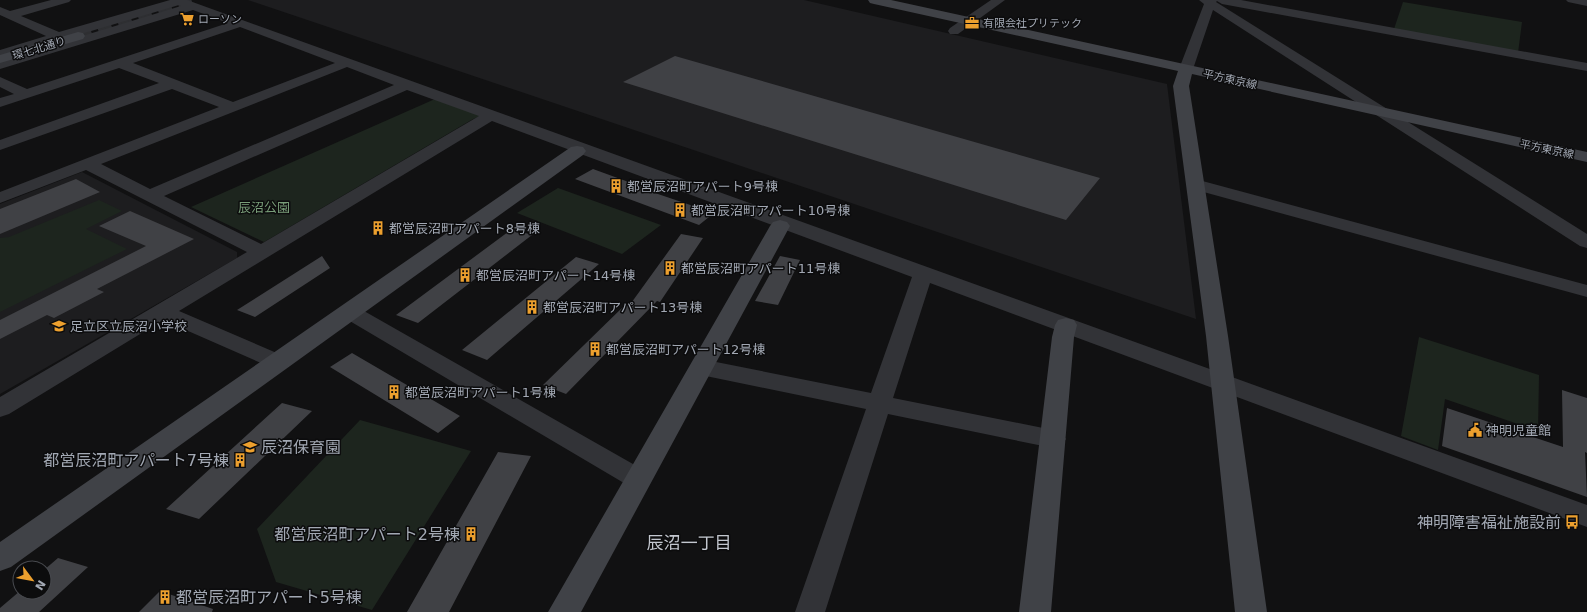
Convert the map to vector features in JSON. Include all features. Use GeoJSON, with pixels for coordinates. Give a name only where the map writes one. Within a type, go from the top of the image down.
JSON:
{"type":"FeatureCollection","features":[{"type":"Feature","properties":{"kind":"street"},"geometry":{"type":"LineString","coordinates":[[5,13],[65,0]]}},
{"type":"Feature","properties":{"kind":"street","name":"平方東京線"},"geometry":{"type":"LineString","coordinates":[[874,0],[1587,157]]}},
{"type":"Feature","properties":{"kind":"street"},"geometry":{"type":"LineString","coordinates":[[954,31],[999,0]]}},
{"type":"Feature","properties":{"kind":"street"},"geometry":{"type":"LineString","coordinates":[[1572,0],[1587,2]]}},
{"type":"Feature","properties":{"kind":"street"},"geometry":{"type":"LineString","coordinates":[[1212,1],[1266,8],[1587,67]]}},
{"type":"Feature","properties":{"kind":"street"},"geometry":{"type":"LineString","coordinates":[[1212,1],[1251,29],[1587,242]]}},
{"type":"Feature","properties":{"kind":"street"},"geometry":{"type":"LineString","coordinates":[[1212,1],[1181,86],[1255,610]]}},
{"type":"Feature","properties":{"kind":"street"},"geometry":{"type":"LineString","coordinates":[[0,65],[183,2]]}},
{"type":"Feature","properties":{"kind":"street"},"geometry":{"type":"LineString","coordinates":[[0,54],[183,2],[346,63],[408,84],[579,150],[781,224],[923,273],[1587,516]]}},
{"type":"Feature","properties":{"kind":"street"},"geometry":{"type":"LineString","coordinates":[[1251,29],[1266,8]]}},
{"type":"Feature","properties":{"kind":"street"},"geometry":{"type":"LineString","coordinates":[[5,13],[59,36]]}},
{"type":"Feature","properties":{"kind":"street"},"geometry":{"type":"LineString","coordinates":[[0,103],[241,23]]}},
{"type":"Feature","properties":{"kind":"street","name":"環七北通り"},"geometry":{"type":"LineString","coordinates":[[0,59],[78,36]]}},
{"type":"Feature","properties":{"kind":"street"},"geometry":{"type":"LineString","coordinates":[[119,63],[232,107]]}},
{"type":"Feature","properties":{"kind":"street"},"geometry":{"type":"LineString","coordinates":[[0,198],[346,63]]}},
{"type":"Feature","properties":{"kind":"street"},"geometry":{"type":"LineString","coordinates":[[0,81],[26,94]]}},
{"type":"Feature","properties":{"kind":"street"},"geometry":{"type":"LineString","coordinates":[[0,146],[171,84]]}},
{"type":"Feature","properties":{"kind":"street"},"geometry":{"type":"LineString","coordinates":[[150,195],[408,84]]}},
{"type":"Feature","properties":{"kind":"street"},"geometry":{"type":"LineString","coordinates":[[0,408],[492,116]]}},
{"type":"Feature","properties":{"kind":"street"},"geometry":{"type":"LineString","coordinates":[[0,558],[579,150]]}},
{"type":"Feature","properties":{"kind":"street"},"geometry":{"type":"LineString","coordinates":[[86,164],[262,252]]}},
{"type":"Feature","properties":{"kind":"street"},"geometry":{"type":"LineString","coordinates":[[1195,184],[1587,291]]}},
{"type":"Feature","properties":{"kind":"street"},"geometry":{"type":"LineString","coordinates":[[564,612],[781,224]]}},
{"type":"Feature","properties":{"kind":"street"},"geometry":{"type":"LineString","coordinates":[[810,612],[923,273]]}},
{"type":"Feature","properties":{"kind":"street"},"geometry":{"type":"LineString","coordinates":[[162,312],[278,362]]}},
{"type":"Feature","properties":{"kind":"street"},"geometry":{"type":"LineString","coordinates":[[350,312],[638,478]]}},
{"type":"Feature","properties":{"kind":"street"},"geometry":{"type":"LineString","coordinates":[[1035,612],[1063,337],[1066,325]]}},
{"type":"Feature","properties":{"kind":"street"},"geometry":{"type":"LineString","coordinates":[[701,367],[1053,439]]}},
{"type":"Feature","properties":{"kind":"shaded area"},"geometry":{"type":"Polygon","coordinates":[[[248,0],[804,0],[1167,84],[1196,319],[248,0]]]}},
{"type":"Feature","properties":{"kind":"shaded area","name":"足立区立辰沼小学校"},"geometry":{"type":"Polygon","coordinates":[[[82,172],[237,252],[237,258],[0,394],[0,204],[82,172]]]}},
{"type":"Feature","properties":{"kind":"green space"},"geometry":{"type":"Polygon","coordinates":[[[1403,2],[1522,22],[1518,53],[1394,29],[1403,2]]]}},
{"type":"Feature","properties":{"kind":"green space","name":"辰沼公園"},"geometry":{"type":"Polygon","coordinates":[[[435,99],[481,116],[473,119],[264,242],[191,207],[435,99]]]}},
{"type":"Feature","properties":{"kind":"green space"},"geometry":{"type":"Polygon","coordinates":[[[558,188],[661,225],[622,254],[517,213],[558,188]]]}},
{"type":"Feature","properties":{"kind":"green space"},"geometry":{"type":"Polygon","coordinates":[[[99,200],[122,211],[86,229],[127,249],[0,312],[0,238],[9,237],[99,200]]]}},
{"type":"Feature","properties":{"kind":"green space"},"geometry":{"type":"Polygon","coordinates":[[[1419,337],[1539,375],[1538,431],[1445,399],[1438,450],[1401,436],[1419,337]]]}},
{"type":"Feature","properties":{"kind":"green space"},"geometry":{"type":"Polygon","coordinates":[[[360,420],[471,451],[372,610],[276,582],[257,529],[360,420]]]}},
{"type":"Feature","properties":{"kind":"building"},"geometry":{"type":"Polygon","coordinates":[[[675,56],[1100,178],[1066,220],[623,82],[675,56]]]}},
{"type":"Feature","properties":{"kind":"building"},"geometry":{"type":"Polygon","coordinates":[[[593,169],[656,192],[655,193],[714,213],[699,225],[575,179],[593,169]]]}},
{"type":"Feature","properties":{"kind":"building"},"geometry":{"type":"Polygon","coordinates":[[[76,179],[100,192],[0,234],[0,209],[76,179]]]}},
{"type":"Feature","properties":{"kind":"building"},"geometry":{"type":"Polygon","coordinates":[[[130,211],[194,239],[97,289],[104,292],[54,318],[47,315],[0,339],[0,320],[146,246],[99,226],[130,211]]]}},
{"type":"Feature","properties":{"kind":"building","name":"都営辰沼町アパート14号棟"},"geometry":{"type":"Polygon","coordinates":[[[512,229],[532,235],[418,323],[396,315],[512,229]]]}},
{"type":"Feature","properties":{"kind":"building"},"geometry":{"type":"Polygon","coordinates":[[[681,234],[703,238],[660,302],[657,301],[566,394],[543,385],[625,305],[629,306],[681,234]]]}},
{"type":"Feature","properties":{"kind":"building"},"geometry":{"type":"Polygon","coordinates":[[[322,256],[330,268],[255,317],[237,310],[322,256]]]}},
{"type":"Feature","properties":{"kind":"building"},"geometry":{"type":"Polygon","coordinates":[[[780,256],[800,260],[778,305],[755,301],[780,256]]]}},
{"type":"Feature","properties":{"kind":"building","name":"都営辰沼町アパート13号棟"},"geometry":{"type":"Polygon","coordinates":[[[576,257],[599,264],[487,360],[462,350],[576,257]]]}},
{"type":"Feature","properties":{"kind":"building","name":"都営辰沼町アパート1号棟"},"geometry":{"type":"Polygon","coordinates":[[[352,353],[460,416],[438,433],[330,367],[352,353]]]}},
{"type":"Feature","properties":{"kind":"building"},"geometry":{"type":"Polygon","coordinates":[[[1562,390],[1587,398],[1587,453],[1585,452],[1587,497],[1442,446],[1447,408],[1563,447],[1562,390]]]}},
{"type":"Feature","properties":{"kind":"building","name":"都営辰沼町アパート7号棟"},"geometry":{"type":"Polygon","coordinates":[[[282,403],[312,411],[199,519],[166,509],[282,403]]]}},
{"type":"Feature","properties":{"kind":"building","name":"都営辰沼町アパート2号棟"},"geometry":{"type":"Polygon","coordinates":[[[498,452],[531,456],[449,612],[407,612],[498,452]]]}},
{"type":"Feature","properties":{"kind":"building"},"geometry":{"type":"Polygon","coordinates":[[[58,558],[88,567],[39,612],[0,612],[0,608],[12,598],[12,600],[52,600],[52,563],[58,558]]]}},
{"type":"Feature","properties":{"kind":"building","name":"都営辰沼町アパート5号棟"},"geometry":{"type":"Polygon","coordinates":[[[160,591],[213,609],[212,612],[139,612],[160,591]]]}},
{"type":"Feature","properties":{"kind":"tunnel"},"geometry":{"type":"LineString","coordinates":[[78,36],[197,0]]}},
{"type":"Feature","properties":{"kind":"place","name":"ローソン"},"geometry":{"type":"Point","coordinates":[187,19]}},
{"type":"Feature","properties":{"kind":"place","name":"有限会社プリテック"},"geometry":{"type":"Point","coordinates":[972,23]}},
{"type":"Feature","properties":{"kind":"place","name":"都営辰沼町アパート9号棟"},"geometry":{"type":"Point","coordinates":[616,186]}},
{"type":"Feature","properties":{"kind":"place","name":"都営辰沼町アパート10号棟"},"geometry":{"type":"Point","coordinates":[680,210]}},
{"type":"Feature","properties":{"kind":"place","name":"都営辰沼町アパート8号棟"},"geometry":{"type":"Point","coordinates":[378,228]}},
{"type":"Feature","properties":{"kind":"place","name":"都営辰沼町アパート11号棟"},"geometry":{"type":"Point","coordinates":[670,268]}},
{"type":"Feature","properties":{"kind":"place","name":"都営辰沼町アパート14号棟"},"geometry":{"type":"Point","coordinates":[465,275]}},
{"type":"Feature","properties":{"kind":"place","name":"都営辰沼町アパート13号棟"},"geometry":{"type":"Point","coordinates":[532,307]}},
{"type":"Feature","properties":{"kind":"place","name":"足立区立辰沼小学校"},"geometry":{"type":"Point","coordinates":[59,326]}},
{"type":"Feature","properties":{"kind":"place","name":"都営辰沼町アパート12号棟"},"geometry":{"type":"Point","coordinates":[595,349]}},
{"type":"Feature","properties":{"kind":"place","name":"都営辰沼町アパート1号棟"},"geometry":{"type":"Point","coordinates":[394,392]}},
{"type":"Feature","properties":{"kind":"place","name":"神明児童館"},"geometry":{"type":"Point","coordinates":[1475,430]}},
{"type":"Feature","properties":{"kind":"place","name":"辰沼保育園"},"geometry":{"type":"Point","coordinates":[250,447]}},
{"type":"Feature","properties":{"kind":"place","name":"都営辰沼町アパート7号棟"},"geometry":{"type":"Point","coordinates":[240,460]}},
{"type":"Feature","properties":{"kind":"place","name":"神明障害福祉施設前"},"geometry":{"type":"Point","coordinates":[1572,522]}},
{"type":"Feature","properties":{"kind":"place","name":"都営辰沼町アパート2号棟"},"geometry":{"type":"Point","coordinates":[471,534]}},
{"type":"Feature","properties":{"kind":"place","name":"都営辰沼町アパート5号棟"},"geometry":{"type":"Point","coordinates":[165,597]}},
{"type":"Feature","properties":{"kind":"district","name":"辰沼一丁目"},"geometry":{"type":"Point","coordinates":[689,543]}}]}
